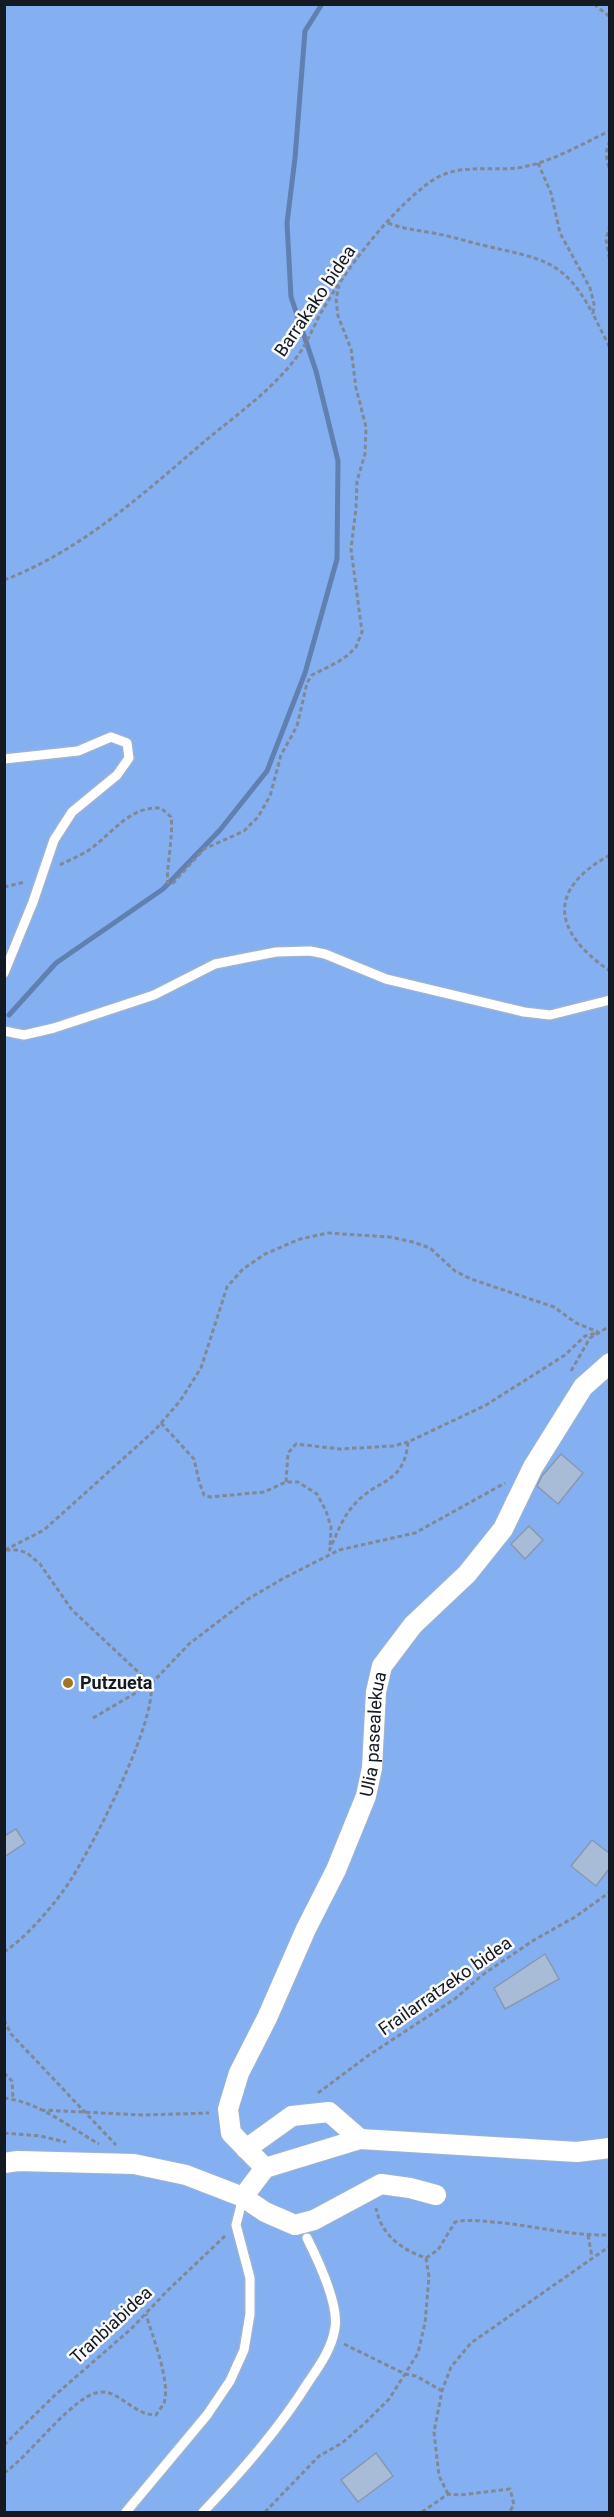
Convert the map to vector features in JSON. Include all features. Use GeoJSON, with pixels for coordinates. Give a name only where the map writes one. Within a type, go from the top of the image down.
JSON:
{"type":"FeatureCollection","features":[{"type":"Feature","properties":{"kind":"street","name":"Ulia pasealekua"},"geometry":{"type":"LineString","coordinates":[[231,2133],[228,2109],[239,2073],[336,1870],[366,1796],[372,1768],[376,1692],[382,1666],[413,1625],[467,1574],[503,1529],[533,1467],[583,1387],[609,1363]]}},
{"type":"Feature","properties":{"kind":"street"},"geometry":{"type":"LineString","coordinates":[[246,2149],[292,2116],[329,2112],[360,2139]]}},
{"type":"Feature","properties":{"kind":"street"},"geometry":{"type":"LineString","coordinates":[[231,2133],[265,2168]]}},
{"type":"Feature","properties":{"kind":"street"},"geometry":{"type":"LineString","coordinates":[[243,2197],[265,2168],[360,2139],[577,2152],[609,2148]]}},
{"type":"Feature","properties":{"kind":"street"},"geometry":{"type":"LineString","coordinates":[[4,2163],[18,2161],[134,2164],[186,2175],[243,2197],[265,2212],[295,2225],[314,2220],[381,2184],[436,2195]]}},
{"type":"Feature","properties":{"kind":"lane"},"geometry":{"type":"LineString","coordinates":[[4,759],[78,751],[111,737],[127,743],[129,758],[117,775],[72,812],[54,840],[4,973]]}},
{"type":"Feature","properties":{"kind":"lane"},"geometry":{"type":"LineString","coordinates":[[4,1031],[24,1035],[54,1028],[154,995],[215,964],[276,952],[310,951],[325,954],[386,979],[524,1012],[550,1015],[609,1000]]}},
{"type":"Feature","properties":{"kind":"lane"},"geometry":{"type":"LineString","coordinates":[[126,2512],[207,2415],[230,2381],[244,2350],[250,2314],[250,2278],[236,2225],[243,2197]]}},
{"type":"Feature","properties":{"kind":"lane"},"geometry":{"type":"LineString","coordinates":[[203,2512],[232,2483],[293,2407],[328,2353],[336,2327],[333,2299],[307,2238]]}},
{"type":"Feature","properties":{"kind":"path"},"geometry":{"type":"LineString","coordinates":[[594,4],[609,17]]}},
{"type":"Feature","properties":{"kind":"path","name":"Barrakako bidea"},"geometry":{"type":"LineString","coordinates":[[4,580],[67,550],[162,478],[257,398],[295,359],[311,335],[322,310],[357,260],[387,223],[429,183],[443,174],[456,170],[488,167],[517,168],[538,163],[574,150],[609,131]]}},
{"type":"Feature","properties":{"kind":"path"},"geometry":{"type":"LineString","coordinates":[[609,141],[607,162],[609,170]]}},
{"type":"Feature","properties":{"kind":"path"},"geometry":{"type":"LineString","coordinates":[[538,163],[551,192],[560,233],[590,288],[594,304],[593,314]]}},
{"type":"Feature","properties":{"kind":"path"},"geometry":{"type":"LineString","coordinates":[[387,223],[405,230],[459,238],[542,259],[574,284],[593,314],[609,348]]}},
{"type":"Feature","properties":{"kind":"path"},"geometry":{"type":"LineString","coordinates":[[609,225],[606,239],[609,262]]}},
{"type":"Feature","properties":{"kind":"path"},"geometry":{"type":"LineString","coordinates":[[4,887],[40,879],[89,849],[119,823],[142,809],[161,808],[171,817],[171,857],[165,876],[168,883],[173,884],[204,849],[244,831],[258,817],[270,796],[281,755],[297,726],[307,683],[312,675],[338,662],[356,647],[360,640],[363,624],[351,549],[357,481],[364,454],[366,427],[356,388],[351,349],[338,316],[336,299],[339,286]]}},
{"type":"Feature","properties":{"kind":"path"},"geometry":{"type":"LineString","coordinates":[[609,855],[592,864],[576,878],[564,898],[564,914],[572,935],[609,971]]}},
{"type":"Feature","properties":{"kind":"path"},"geometry":{"type":"LineString","coordinates":[[4,1550],[44,1530],[161,1423],[180,1401],[201,1368],[227,1287],[243,1269],[265,1254],[300,1239],[328,1233],[390,1237],[413,1242],[430,1248],[455,1271],[471,1279],[554,1307],[576,1323],[598,1332],[585,1336],[565,1355],[486,1405],[408,1442],[393,1446],[351,1449],[296,1444],[288,1453],[286,1482]]}},
{"type":"Feature","properties":{"kind":"path"},"geometry":{"type":"LineString","coordinates":[[161,1423],[194,1459],[204,1495],[210,1497],[264,1492],[286,1482],[298,1482],[317,1494],[330,1519],[329,1553]]}},
{"type":"Feature","properties":{"kind":"path"},"geometry":{"type":"LineString","coordinates":[[329,1553],[351,1507],[397,1473],[405,1464],[408,1442]]}},
{"type":"Feature","properties":{"kind":"path"},"geometry":{"type":"LineString","coordinates":[[93,1718],[151,1684],[189,1644],[248,1599],[329,1553],[415,1533],[533,1467]]}},
{"type":"Feature","properties":{"kind":"path"},"geometry":{"type":"LineString","coordinates":[[4,1550],[18,1550],[27,1553],[40,1564],[72,1610],[151,1684],[150,1703],[131,1761],[70,1881],[33,1926],[4,1952]]}},
{"type":"Feature","properties":{"kind":"path","name":"Frailarratzeko bidea"},"geometry":{"type":"LineString","coordinates":[[329,2112],[316,2095],[369,2055],[456,1998],[482,1975],[609,1892]]}},
{"type":"Feature","properties":{"kind":"path"},"geometry":{"type":"LineString","coordinates":[[4,2020],[11,2034],[134,2164]]}},
{"type":"Feature","properties":{"kind":"path"},"geometry":{"type":"LineString","coordinates":[[4,2073],[12,2081],[13,2099]]}},
{"type":"Feature","properties":{"kind":"path"},"geometry":{"type":"LineString","coordinates":[[4,2098],[13,2099],[41,2110],[101,2145]]}},
{"type":"Feature","properties":{"kind":"path"},"geometry":{"type":"LineString","coordinates":[[41,2110],[143,2115],[214,2113],[220,2116],[231,2133]]}},
{"type":"Feature","properties":{"kind":"path"},"geometry":{"type":"LineString","coordinates":[[376,2207],[384,2229],[411,2253],[426,2258]]}},
{"type":"Feature","properties":{"kind":"path"},"geometry":{"type":"LineString","coordinates":[[426,2258],[438,2250],[455,2222],[469,2219],[522,2223],[588,2235],[609,2235]]}},
{"type":"Feature","properties":{"kind":"path","name":"Tranbiabidea"},"geometry":{"type":"LineString","coordinates":[[4,2445],[54,2396],[132,2328],[236,2225]]}},
{"type":"Feature","properties":{"kind":"path"},"geometry":{"type":"LineString","coordinates":[[588,2235],[592,2258]]}},
{"type":"Feature","properties":{"kind":"path"},"geometry":{"type":"LineString","coordinates":[[448,2494],[439,2476],[434,2432],[442,2391],[451,2367],[471,2343],[609,2246]]}},
{"type":"Feature","properties":{"kind":"path"},"geometry":{"type":"LineString","coordinates":[[265,2512],[319,2456],[342,2443],[365,2423],[389,2399],[405,2374],[418,2353],[425,2323],[429,2277],[426,2258]]}},
{"type":"Feature","properties":{"kind":"path"},"geometry":{"type":"LineString","coordinates":[[4,2473],[27,2454],[74,2405],[89,2394],[105,2392],[145,2415],[156,2415],[164,2402],[165,2387],[161,2364],[146,2313]]}},
{"type":"Feature","properties":{"kind":"path"},"geometry":{"type":"LineString","coordinates":[[332,2339],[405,2374],[416,2376],[442,2391]]}},
{"type":"Feature","properties":{"kind":"path"},"geometry":{"type":"LineString","coordinates":[[422,2512],[448,2494],[510,2489],[514,2505],[508,2512]]}},
{"type":"Feature","properties":{"kind":"shaded area"},"geometry":{"type":"Polygon","coordinates":[[[5,5],[609,5],[609,2512],[5,2512],[5,5]]]}},
{"type":"Feature","properties":{"kind":"building"},"geometry":{"type":"Polygon","coordinates":[[[561,1454],[583,1473],[558,1504],[537,1486],[542,1476],[561,1454]]]}},
{"type":"Feature","properties":{"kind":"building"},"geometry":{"type":"Polygon","coordinates":[[[529,1526],[543,1540],[525,1559],[511,1544],[529,1526]]]}},
{"type":"Feature","properties":{"kind":"building"},"geometry":{"type":"Polygon","coordinates":[[[16,1829],[25,1843],[4,1857],[4,1836],[16,1829]]]}},
{"type":"Feature","properties":{"kind":"building"},"geometry":{"type":"Polygon","coordinates":[[[592,1840],[609,1853],[609,1869],[596,1886],[571,1866],[592,1840]]]}},
{"type":"Feature","properties":{"kind":"building"},"geometry":{"type":"Polygon","coordinates":[[[545,1954],[559,1979],[505,2009],[494,1988],[545,1954]]]}},
{"type":"Feature","properties":{"kind":"building"},"geometry":{"type":"Polygon","coordinates":[[[376,2453],[393,2476],[358,2502],[341,2480],[376,2453]]]}},
{"type":"Feature","properties":{"kind":"waterway"},"geometry":{"type":"LineString","coordinates":[[9,1015],[56,963],[163,889],[220,830],[267,771],[305,673],[337,559],[338,461],[316,371],[291,297],[287,223],[295,158],[305,31],[322,4]]}},
{"type":"Feature","properties":{"kind":"place","name":"Putzueta"},"geometry":{"type":"Point","coordinates":[68,1683]}}]}
